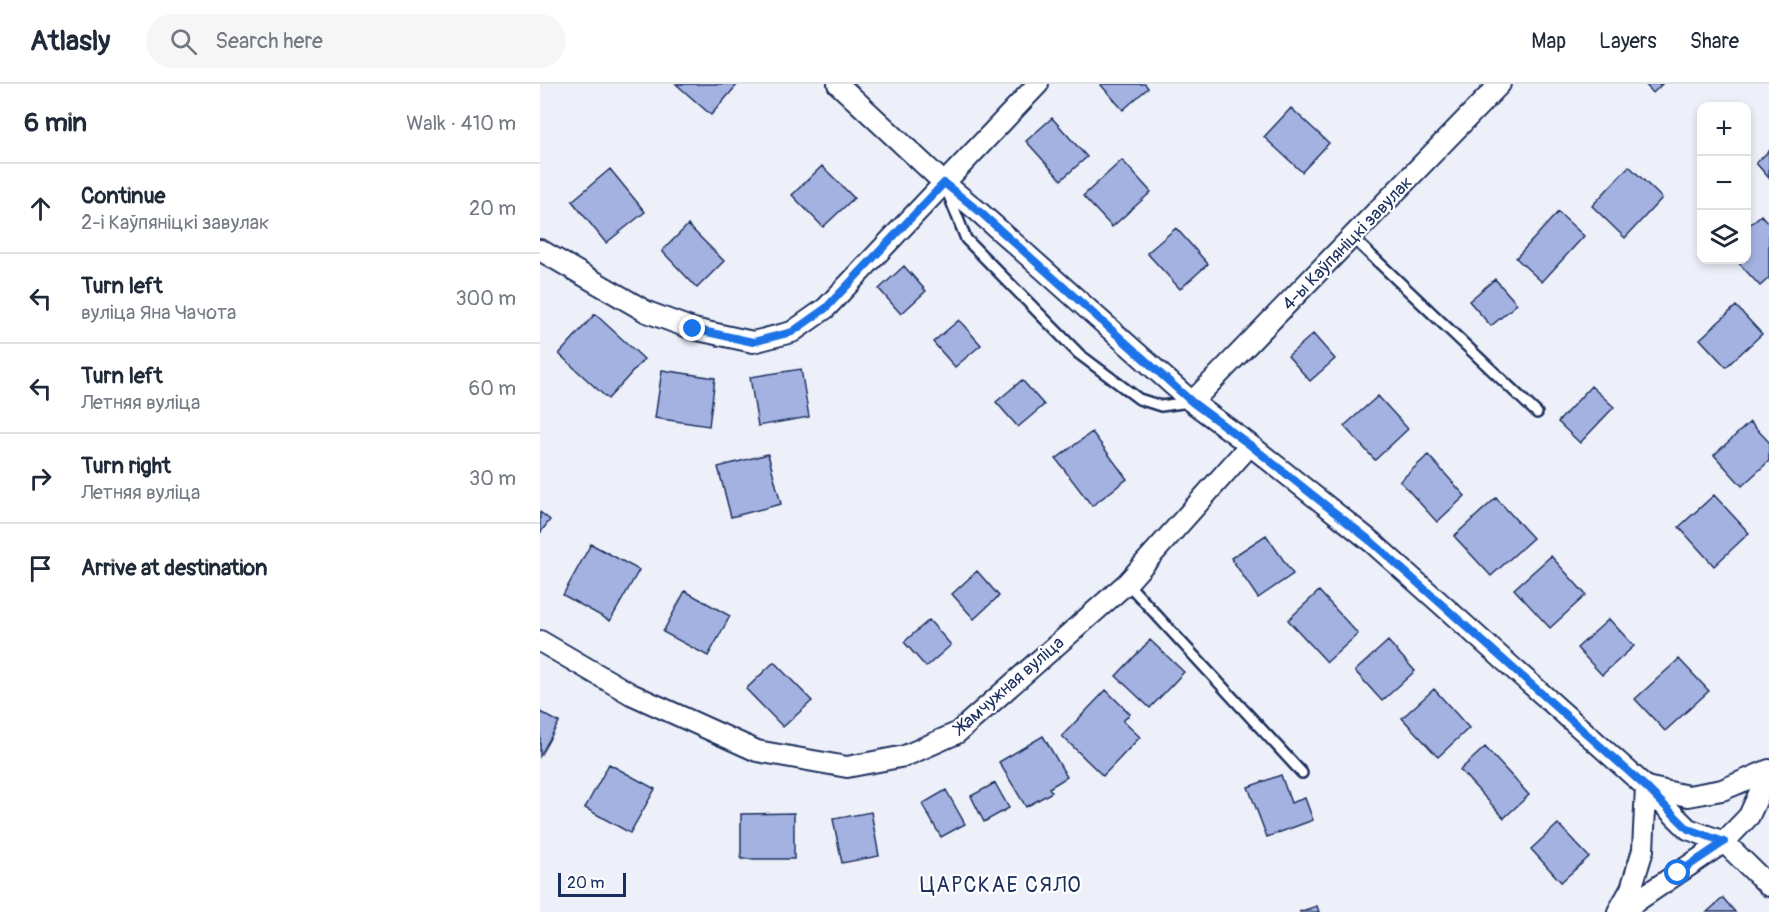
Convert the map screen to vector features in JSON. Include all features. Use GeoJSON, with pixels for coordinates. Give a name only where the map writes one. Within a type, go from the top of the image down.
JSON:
{"type":"FeatureCollection","features":[{"type":"Feature","properties":{"kind":"street"},"geometry":{"type":"LineString","coordinates":[[838,84],[944,183],[980,212],[1192,402],[1373,543],[1646,787],[1688,829],[1724,842],[1769,886]]}},
{"type":"Feature","properties":{"kind":"street"},"geometry":{"type":"LineString","coordinates":[[540,250],[647,312],[693,329],[753,342],[792,332],[826,308],[1038,84]]}},
{"type":"Feature","properties":{"kind":"street","name":"4-ы Каўпяніцкі завулак"},"geometry":{"type":"LineString","coordinates":[[1192,402],[1500,84]]}},
{"type":"Feature","properties":{"kind":"street","name":"Жамчужная вуліца"},"geometry":{"type":"LineString","coordinates":[[540,641],[631,694],[757,752],[847,767],[905,756],[957,733],[1127,583],[1250,445]]}},
{"type":"Feature","properties":{"kind":"street"},"geometry":{"type":"LineString","coordinates":[[1646,787],[1688,796],[1722,790],[1769,771]]}},
{"type":"Feature","properties":{"kind":"street"},"geometry":{"type":"LineString","coordinates":[[1618,912],[1724,842],[1749,816],[1769,771]]}},
{"type":"Feature","properties":{"kind":"street"},"geometry":{"type":"LineString","coordinates":[[1618,912],[1631,889],[1643,850],[1646,787]]}},
{"type":"Feature","properties":{"kind":"lane"},"geometry":{"type":"LineString","coordinates":[[944,183],[966,239],[1079,354],[1139,399],[1161,406],[1192,402]]}},
{"type":"Feature","properties":{"kind":"lane"},"geometry":{"type":"LineString","coordinates":[[1353,238],[1537,413]]}},
{"type":"Feature","properties":{"kind":"lane"},"geometry":{"type":"LineString","coordinates":[[1127,583],[1302,773]]}},
{"type":"Feature","properties":{"kind":"building"},"geometry":{"type":"Polygon","coordinates":[[[676,84],[736,84],[737,85],[711,115],[676,84]]]}},
{"type":"Feature","properties":{"kind":"building"},"geometry":{"type":"Polygon","coordinates":[[[1102,84],[1145,84],[1148,88],[1123,110],[1102,84]]]}},
{"type":"Feature","properties":{"kind":"building"},"geometry":{"type":"Polygon","coordinates":[[[1645,84],[1662,84],[1653,93],[1645,84]]]}},
{"type":"Feature","properties":{"kind":"building"},"geometry":{"type":"Polygon","coordinates":[[[1291,108],[1329,143],[1302,172],[1264,137],[1291,108]]]}},
{"type":"Feature","properties":{"kind":"building"},"geometry":{"type":"Polygon","coordinates":[[[1052,118],[1087,157],[1061,180],[1026,141],[1052,118]]]}},
{"type":"Feature","properties":{"kind":"building"},"geometry":{"type":"Polygon","coordinates":[[[1769,151],[1769,178],[1756,163],[1769,151]]]}},
{"type":"Feature","properties":{"kind":"building"},"geometry":{"type":"Polygon","coordinates":[[[1122,160],[1151,192],[1112,227],[1083,196],[1122,160]]]}},
{"type":"Feature","properties":{"kind":"building"},"geometry":{"type":"Polygon","coordinates":[[[822,166],[854,198],[823,227],[792,195],[822,166]]]}},
{"type":"Feature","properties":{"kind":"building"},"geometry":{"type":"Polygon","coordinates":[[[1629,166],[1662,198],[1625,238],[1592,206],[1629,166]]]}},
{"type":"Feature","properties":{"kind":"building"},"geometry":{"type":"Polygon","coordinates":[[[610,169],[645,212],[606,243],[572,201],[610,169]]]}},
{"type":"Feature","properties":{"kind":"building"},"geometry":{"type":"Polygon","coordinates":[[[1558,212],[1584,236],[1542,282],[1516,258],[1558,212]]]}},
{"type":"Feature","properties":{"kind":"building"},"geometry":{"type":"Polygon","coordinates":[[[1761,215],[1769,224],[1769,278],[1760,286],[1740,264],[1751,264],[1751,224],[1761,215]]]}},
{"type":"Feature","properties":{"kind":"building"},"geometry":{"type":"Polygon","coordinates":[[[688,225],[724,261],[697,288],[662,251],[688,225]]]}},
{"type":"Feature","properties":{"kind":"building"},"geometry":{"type":"Polygon","coordinates":[[[1176,228],[1208,264],[1180,289],[1147,253],[1176,228]]]}},
{"type":"Feature","properties":{"kind":"building"},"geometry":{"type":"Polygon","coordinates":[[[904,266],[926,291],[901,314],[879,289],[904,266]]]}},
{"type":"Feature","properties":{"kind":"building"},"geometry":{"type":"Polygon","coordinates":[[[1495,279],[1517,304],[1491,326],[1469,301],[1495,279]]]}},
{"type":"Feature","properties":{"kind":"building"},"geometry":{"type":"Polygon","coordinates":[[[1736,306],[1762,334],[1726,367],[1700,339],[1736,306]]]}},
{"type":"Feature","properties":{"kind":"building"},"geometry":{"type":"Polygon","coordinates":[[[595,314],[644,359],[608,399],[559,354],[595,314]]]}},
{"type":"Feature","properties":{"kind":"building"},"geometry":{"type":"Polygon","coordinates":[[[959,320],[981,345],[955,367],[933,342],[959,320]]]}},
{"type":"Feature","properties":{"kind":"building"},"geometry":{"type":"Polygon","coordinates":[[[1313,334],[1335,359],[1310,381],[1288,356],[1313,334]]]}},
{"type":"Feature","properties":{"kind":"building"},"geometry":{"type":"Polygon","coordinates":[[[801,369],[809,417],[758,426],[750,377],[801,369]]]}},
{"type":"Feature","properties":{"kind":"building"},"geometry":{"type":"Polygon","coordinates":[[[662,370],[715,378],[709,426],[655,418],[662,370]]]}},
{"type":"Feature","properties":{"kind":"building"},"geometry":{"type":"Polygon","coordinates":[[[1022,380],[1044,405],[1018,427],[996,402],[1022,380]]]}},
{"type":"Feature","properties":{"kind":"building"},"geometry":{"type":"Polygon","coordinates":[[[1591,386],[1614,407],[1580,443],[1558,422],[1591,386]]]}},
{"type":"Feature","properties":{"kind":"building"},"geometry":{"type":"Polygon","coordinates":[[[1378,396],[1408,429],[1375,460],[1344,426],[1378,396]]]}},
{"type":"Feature","properties":{"kind":"building"},"geometry":{"type":"Polygon","coordinates":[[[1750,422],[1769,442],[1769,461],[1742,486],[1714,455],[1750,422]]]}},
{"type":"Feature","properties":{"kind":"building"},"geometry":{"type":"Polygon","coordinates":[[[1092,432],[1127,479],[1092,506],[1056,459],[1092,432]]]}},
{"type":"Feature","properties":{"kind":"building"},"geometry":{"type":"Polygon","coordinates":[[[768,454],[781,504],[731,517],[718,467],[768,454]]]}},
{"type":"Feature","properties":{"kind":"building"},"geometry":{"type":"Polygon","coordinates":[[[1428,455],[1465,496],[1437,522],[1400,481],[1428,455]]]}},
{"type":"Feature","properties":{"kind":"building"},"geometry":{"type":"Polygon","coordinates":[[[1714,495],[1749,533],[1714,566],[1679,527],[1714,495]]]}},
{"type":"Feature","properties":{"kind":"building"},"geometry":{"type":"Polygon","coordinates":[[[1496,498],[1533,538],[1491,576],[1454,536],[1496,498]]]}},
{"type":"Feature","properties":{"kind":"building"},"geometry":{"type":"Polygon","coordinates":[[[540,512],[550,520],[540,533],[540,512]]]}},
{"type":"Feature","properties":{"kind":"building"},"geometry":{"type":"Polygon","coordinates":[[[1266,535],[1293,574],[1258,598],[1231,558],[1266,535]]]}},
{"type":"Feature","properties":{"kind":"building"},"geometry":{"type":"Polygon","coordinates":[[[591,544],[639,570],[610,621],[563,595],[591,544]]]}},
{"type":"Feature","properties":{"kind":"building"},"geometry":{"type":"Polygon","coordinates":[[[1551,556],[1586,595],[1550,628],[1514,589],[1551,556]]]}},
{"type":"Feature","properties":{"kind":"building"},"geometry":{"type":"Polygon","coordinates":[[[977,571],[999,596],[974,619],[952,594],[977,571]]]}},
{"type":"Feature","properties":{"kind":"building"},"geometry":{"type":"Polygon","coordinates":[[[685,591],[730,616],[708,656],[663,632],[685,591]]]}},
{"type":"Feature","properties":{"kind":"building"},"geometry":{"type":"Polygon","coordinates":[[[1319,591],[1358,634],[1327,662],[1288,620],[1319,591]]]}},
{"type":"Feature","properties":{"kind":"building"},"geometry":{"type":"Polygon","coordinates":[[[1609,619],[1634,646],[1602,675],[1577,648],[1609,619]]]}},
{"type":"Feature","properties":{"kind":"building"},"geometry":{"type":"Polygon","coordinates":[[[929,620],[951,645],[926,667],[904,642],[929,620]]]}},
{"type":"Feature","properties":{"kind":"building"},"geometry":{"type":"Polygon","coordinates":[[[1150,640],[1184,672],[1150,708],[1116,676],[1150,640]]]}},
{"type":"Feature","properties":{"kind":"building"},"geometry":{"type":"Polygon","coordinates":[[[1388,641],[1415,671],[1382,701],[1355,671],[1388,641]]]}},
{"type":"Feature","properties":{"kind":"building"},"geometry":{"type":"Polygon","coordinates":[[[1679,659],[1709,691],[1665,731],[1635,699],[1679,659]]]}},
{"type":"Feature","properties":{"kind":"building"},"geometry":{"type":"Polygon","coordinates":[[[774,662],[812,701],[783,727],[746,689],[774,662]]]}},
{"type":"Feature","properties":{"kind":"building"},"geometry":{"type":"Polygon","coordinates":[[[1434,689],[1469,728],[1438,757],[1402,718],[1434,689]]]}},
{"type":"Feature","properties":{"kind":"building"},"geometry":{"type":"Polygon","coordinates":[[[1106,690],[1130,714],[1123,721],[1140,737],[1103,776],[1062,736],[1106,690]]]}},
{"type":"Feature","properties":{"kind":"building"},"geometry":{"type":"Polygon","coordinates":[[[540,712],[559,722],[540,756],[540,712]]]}},
{"type":"Feature","properties":{"kind":"building"},"geometry":{"type":"Polygon","coordinates":[[[1043,736],[1067,777],[1049,788],[1052,792],[1026,807],[999,762],[1043,736]]]}},
{"type":"Feature","properties":{"kind":"building"},"geometry":{"type":"Polygon","coordinates":[[[1485,747],[1529,795],[1504,818],[1460,770],[1485,747]]]}},
{"type":"Feature","properties":{"kind":"building"},"geometry":{"type":"Polygon","coordinates":[[[609,764],[655,789],[630,833],[585,808],[609,764]]]}},
{"type":"Feature","properties":{"kind":"building"},"geometry":{"type":"Polygon","coordinates":[[[1281,775],[1291,803],[1305,798],[1313,820],[1267,837],[1248,787],[1281,775]]]}},
{"type":"Feature","properties":{"kind":"building"},"geometry":{"type":"Polygon","coordinates":[[[995,783],[1009,808],[984,822],[971,796],[995,783]]]}},
{"type":"Feature","properties":{"kind":"building"},"geometry":{"type":"Polygon","coordinates":[[[946,790],[965,824],[941,837],[922,804],[946,790]]]}},
{"type":"Feature","properties":{"kind":"building"},"geometry":{"type":"Polygon","coordinates":[[[871,812],[879,856],[842,863],[833,819],[871,812]]]}},
{"type":"Feature","properties":{"kind":"building"},"geometry":{"type":"Polygon","coordinates":[[[794,813],[794,859],[741,859],[741,814],[794,813]]]}},
{"type":"Feature","properties":{"kind":"building"},"geometry":{"type":"Polygon","coordinates":[[[1558,824],[1589,857],[1561,882],[1531,849],[1558,824]]]}},
{"type":"Feature","properties":{"kind":"building"},"geometry":{"type":"Polygon","coordinates":[[[1723,898],[1735,912],[1707,912],[1723,898]]]}},
{"type":"Feature","properties":{"kind":"building"},"geometry":{"type":"Polygon","coordinates":[[[1317,906],[1319,912],[1299,912],[1317,906]]]}},
{"type":"Feature","properties":{"kind":"district","name":"ЦАРСКАЕ СЯЛО"},"geometry":{"type":"Point","coordinates":[1001,885]}},
{"type":"Feature","properties":{"kind":"route"},"geometry":{"type":"LineString","coordinates":[[693,329],[753,342],[792,332],[826,308],[944,183],[980,212],[1192,402],[1373,543],[1646,787],[1688,829],[1724,842],[1678,873]]}}]}
